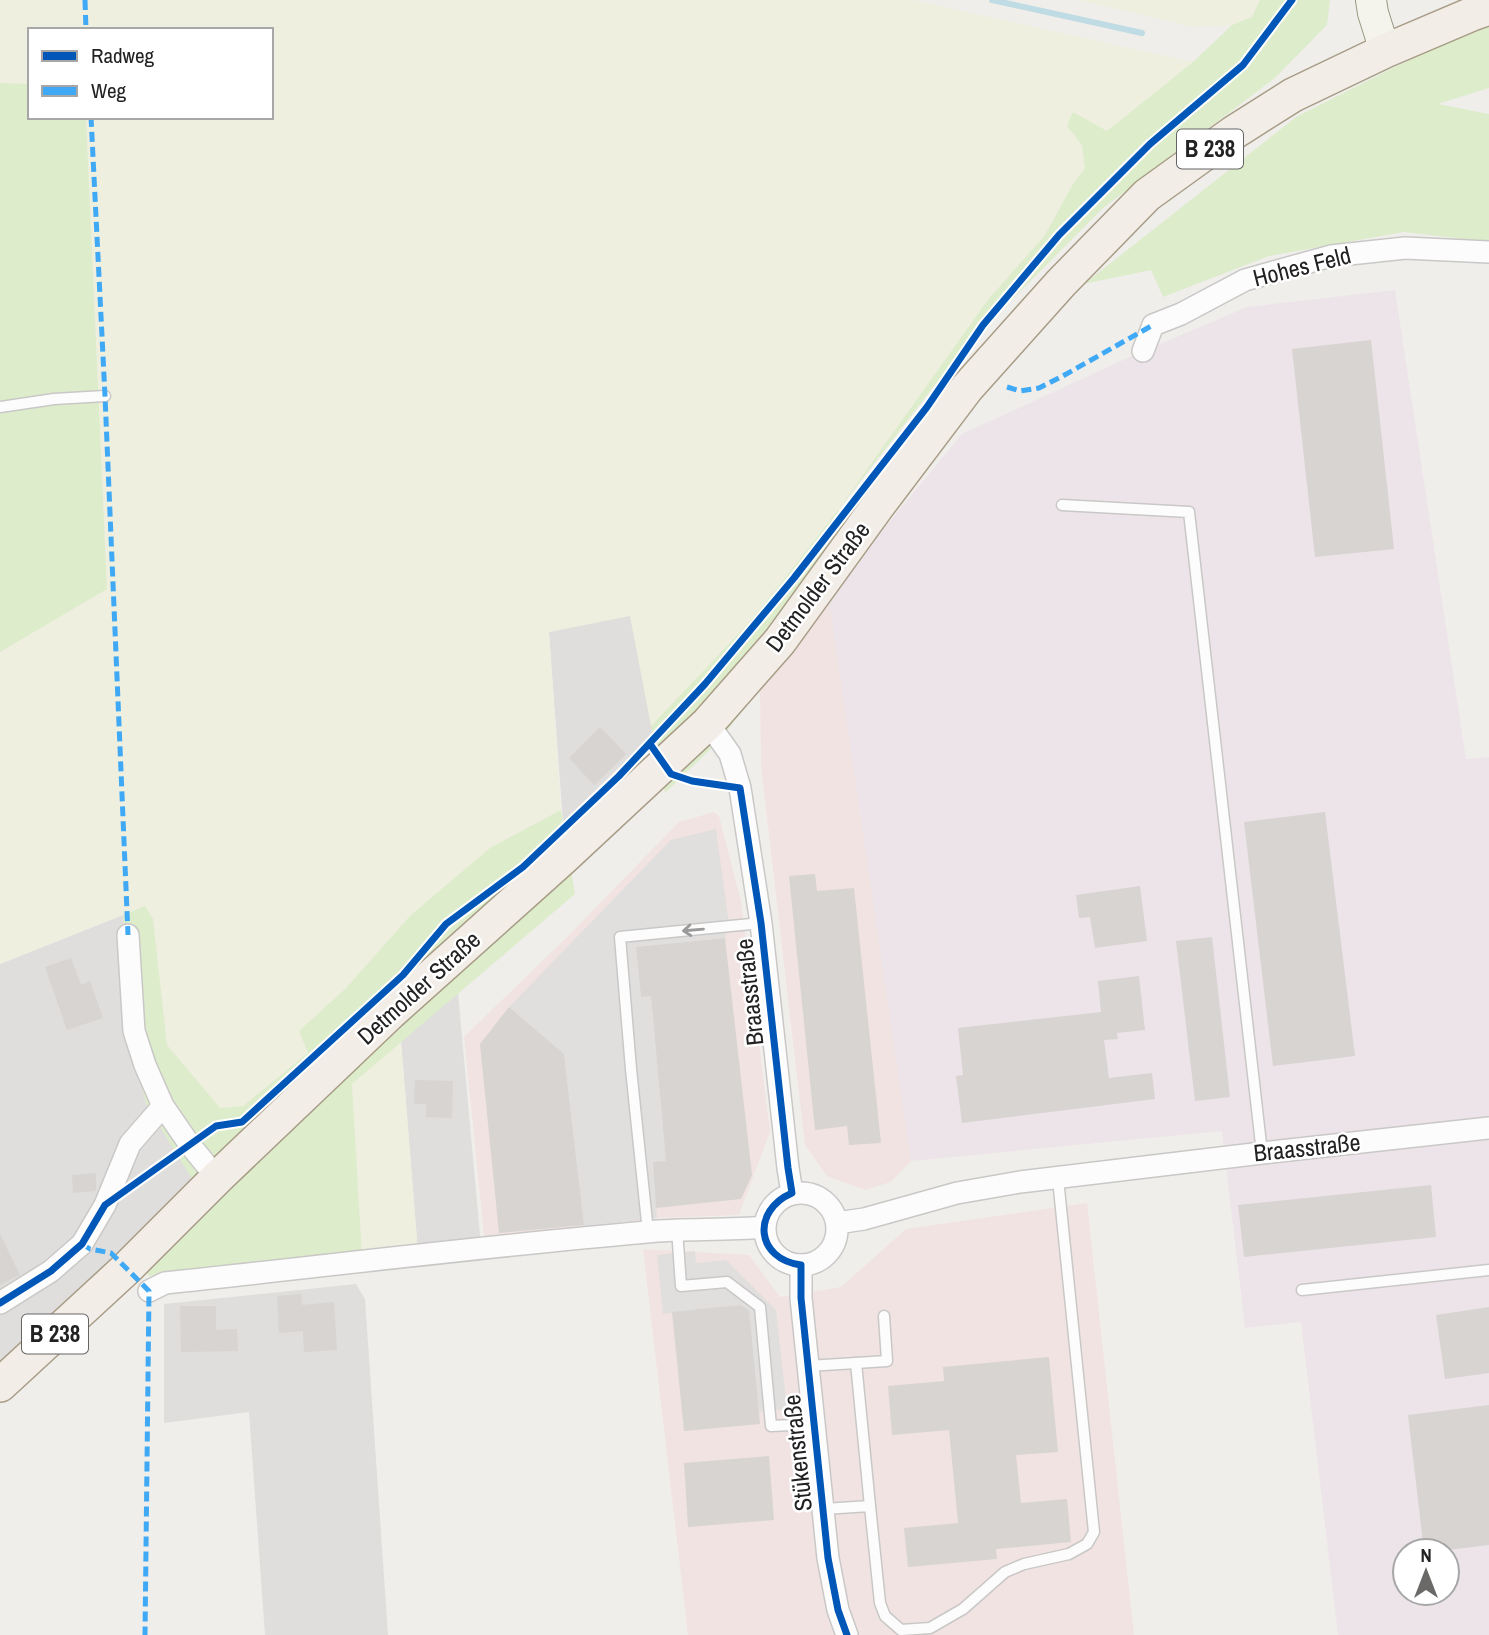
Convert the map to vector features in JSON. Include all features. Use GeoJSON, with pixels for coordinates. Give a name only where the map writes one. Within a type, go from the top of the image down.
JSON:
{"type":"FeatureCollection","features":[{"type":"Feature","properties":{"kind":"main road"},"geometry":{"type":"LineString","coordinates":[[1371,0],[1385,51]]}},
{"type":"Feature","properties":{"kind":"main road","name":"B 238"},"geometry":{"type":"LineString","coordinates":[[1385,51],[1489,8]]}},
{"type":"Feature","properties":{"kind":"main road","name":"Detmolder Straße"},"geometry":{"type":"LineString","coordinates":[[0,1385],[127,1268],[390,1013],[708,723],[780,641],[967,388],[1061,283],[1147,195],[1233,133],[1293,95],[1385,51]]}},
{"type":"Feature","properties":{"kind":"street","name":"Hohes Feld"},"geometry":{"type":"LineString","coordinates":[[1143,351],[1153,325],[1181,314],[1245,280],[1331,256],[1405,248],[1489,252]]}},
{"type":"Feature","properties":{"kind":"street","name":"Braasstraße"},"geometry":{"type":"LineString","coordinates":[[708,723],[730,754],[740,788],[761,923],[792,1193]]}},
{"type":"Feature","properties":{"kind":"street"},"geometry":{"type":"LineString","coordinates":[[128,934],[134,1031],[145,1065],[163,1106],[217,1178]]}},
{"type":"Feature","properties":{"kind":"street"},"geometry":{"type":"LineString","coordinates":[[0,1303],[51,1271],[82,1244],[105,1205],[130,1144],[163,1106]]}},
{"type":"Feature","properties":{"kind":"street","name":"Braasstraße"},"geometry":{"type":"LineString","coordinates":[[837,1223],[864,1219],[957,1193],[1020,1182],[1489,1128]]}},
{"type":"Feature","properties":{"kind":"street"},"geometry":{"type":"LineString","coordinates":[[804,1192],[826,1202],[834,1212],[837,1223],[837,1236],[832,1247],[824,1257],[814,1263],[790,1264],[771,1250],[765,1239],[766,1216],[781,1198],[792,1193],[804,1192]]}},
{"type":"Feature","properties":{"kind":"street"},"geometry":{"type":"LineString","coordinates":[[149,1291],[165,1283],[648,1232],[764,1227]]}},
{"type":"Feature","properties":{"kind":"street","name":"Stükenstraße"},"geometry":{"type":"LineString","coordinates":[[801,1265],[801,1298],[828,1558],[838,1610],[847,1635]]}},
{"type":"Feature","properties":{"kind":"lane"},"geometry":{"type":"LineString","coordinates":[[0,407],[54,399],[105,396]]}},
{"type":"Feature","properties":{"kind":"lane"},"geometry":{"type":"LineString","coordinates":[[1062,505],[1189,512],[1262,1153]]}},
{"type":"Feature","properties":{"kind":"lane"},"geometry":{"type":"LineString","coordinates":[[648,1232],[620,937],[761,923]]}},
{"type":"Feature","properties":{"kind":"lane"},"geometry":{"type":"LineString","coordinates":[[856,1363],[880,1603],[885,1616],[901,1630],[930,1628],[963,1609],[1005,1572],[1024,1564],[1069,1553],[1087,1544],[1094,1532],[1058,1179]]}},
{"type":"Feature","properties":{"kind":"lane"},"geometry":{"type":"LineString","coordinates":[[677,1229],[681,1286],[727,1282],[760,1307],[771,1426],[814,1423]]}},
{"type":"Feature","properties":{"kind":"lane"},"geometry":{"type":"LineString","coordinates":[[1302,1290],[1489,1270]]}},
{"type":"Feature","properties":{"kind":"lane"},"geometry":{"type":"LineString","coordinates":[[808,1366],[887,1361],[884,1316]]}},
{"type":"Feature","properties":{"kind":"lane"},"geometry":{"type":"LineString","coordinates":[[824,1508],[870,1506]]}},
{"type":"Feature","properties":{"kind":"shaded area"},"geometry":{"type":"Polygon","coordinates":[[[1395,290],[1466,759],[1489,757],[1489,1635],[1338,1635],[1301,1322],[1245,1328],[1222,1131],[911,1161],[829,600],[962,434],[1134,355],[1247,307],[1395,290]]]}},
{"type":"Feature","properties":{"kind":"shaded area"},"geometry":{"type":"Polygon","coordinates":[[[829,600],[911,1161],[891,1182],[865,1190],[827,1176],[805,1145],[761,766],[760,690],[829,600]]]}},
{"type":"Feature","properties":{"kind":"shaded area"},"geometry":{"type":"Polygon","coordinates":[[[630,615],[654,733],[563,822],[549,632],[630,615]]]}},
{"type":"Feature","properties":{"kind":"shaded area"},"geometry":{"type":"Polygon","coordinates":[[[714,812],[719,816],[741,901],[770,1132],[739,1215],[657,1218],[485,1245],[464,1037],[567,937],[679,822],[714,812]]]}},
{"type":"Feature","properties":{"kind":"shaded area"},"geometry":{"type":"Polygon","coordinates":[[[716,829],[728,917],[725,938],[636,947],[641,997],[651,996],[666,1161],[653,1162],[657,1218],[584,1226],[564,1054],[509,1007],[671,840],[716,829]]]}},
{"type":"Feature","properties":{"kind":"shaded area"},"geometry":{"type":"Polygon","coordinates":[[[123,915],[131,1043],[197,1187],[0,1373],[0,964],[123,915]]]}},
{"type":"Feature","properties":{"kind":"shaded area"},"geometry":{"type":"Polygon","coordinates":[[[458,993],[481,1246],[418,1253],[401,1041],[458,993]]]}},
{"type":"Feature","properties":{"kind":"shaded area"},"geometry":{"type":"Polygon","coordinates":[[[1087,1203],[1134,1635],[688,1635],[643,1249],[749,1255],[780,1297],[841,1287],[906,1229],[1087,1203]]]}},
{"type":"Feature","properties":{"kind":"shaded area"},"geometry":{"type":"Polygon","coordinates":[[[695,1251],[696,1263],[726,1260],[776,1310],[787,1409],[758,1412],[740,1305],[663,1314],[657,1255],[695,1251]]]}},
{"type":"Feature","properties":{"kind":"shaded area"},"geometry":{"type":"Polygon","coordinates":[[[356,1284],[365,1299],[388,1635],[265,1635],[249,1412],[164,1423],[164,1304],[356,1284]]]}},
{"type":"Feature","properties":{"kind":"green space"},"geometry":{"type":"Polygon","coordinates":[[[0,0],[913,0],[1193,62],[1107,131],[1073,112],[1067,126],[1082,145],[1085,168],[1073,184],[1045,235],[987,301],[838,510],[782,582],[745,627],[651,726],[630,616],[549,632],[561,810],[490,848],[411,915],[345,989],[300,1031],[308,1053],[243,1106],[220,1108],[167,1045],[153,919],[145,906],[0,964],[0,652],[107,589],[86,119],[273,119],[273,28],[28,28],[28,84],[0,83],[0,0]]]}},
{"type":"Feature","properties":{"kind":"green space"},"geometry":{"type":"Polygon","coordinates":[[[1078,0],[1260,0],[1252,17],[1232,25],[1194,27],[1078,0]]]}},
{"type":"Feature","properties":{"kind":"green space"},"geometry":{"type":"Polygon","coordinates":[[[1260,0],[1330,0],[1327,25],[1275,78],[1103,208],[962,350],[838,510],[987,301],[1045,235],[1073,184],[1085,168],[1082,145],[1067,126],[1073,112],[1107,131],[1193,62],[1232,25],[1252,17],[1260,0]]]}},
{"type":"Feature","properties":{"kind":"green space"},"geometry":{"type":"Polygon","coordinates":[[[1489,25],[1489,88],[1438,104],[1489,114],[1489,242],[1404,232],[1269,256],[1163,297],[1151,270],[1084,284],[1296,117],[1466,31],[1489,25]]]}},
{"type":"Feature","properties":{"kind":"green space"},"geometry":{"type":"Polygon","coordinates":[[[0,83],[28,84],[28,119],[86,119],[107,589],[0,652],[0,83]]]}},
{"type":"Feature","properties":{"kind":"green space"},"geometry":{"type":"Polygon","coordinates":[[[838,510],[876,538],[719,741],[665,793],[651,726],[745,627],[838,510]]]}},
{"type":"Feature","properties":{"kind":"green space"},"geometry":{"type":"Polygon","coordinates":[[[561,810],[575,894],[352,1084],[362,1256],[149,1276],[128,1254],[197,1187],[146,1104],[131,1043],[123,915],[145,906],[153,919],[167,1045],[220,1108],[243,1106],[308,1053],[299,1031],[345,989],[411,915],[490,848],[561,810]]]}},
{"type":"Feature","properties":{"kind":"green space"},"geometry":{"type":"Polygon","coordinates":[[[401,1041],[418,1253],[362,1256],[352,1084],[401,1041]]]}},
{"type":"Feature","properties":{"kind":"building"},"geometry":{"type":"Polygon","coordinates":[[[1371,340],[1394,549],[1315,557],[1292,349],[1371,340]]]}},
{"type":"Feature","properties":{"kind":"building"},"geometry":{"type":"Polygon","coordinates":[[[600,727],[626,754],[594,785],[569,758],[600,727]]]}},
{"type":"Feature","properties":{"kind":"building"},"geometry":{"type":"Polygon","coordinates":[[[1325,812],[1355,1056],[1273,1066],[1244,822],[1325,812]]]}},
{"type":"Feature","properties":{"kind":"building"},"geometry":{"type":"Polygon","coordinates":[[[815,874],[817,891],[854,888],[881,1143],[849,1145],[847,1126],[815,1130],[789,876],[815,874]]]}},
{"type":"Feature","properties":{"kind":"building"},"geometry":{"type":"Polygon","coordinates":[[[1140,886],[1147,941],[1095,948],[1090,917],[1079,918],[1076,895],[1140,886]]]}},
{"type":"Feature","properties":{"kind":"building"},"geometry":{"type":"Polygon","coordinates":[[[1212,937],[1230,1097],[1195,1101],[1176,941],[1212,937]]]}},
{"type":"Feature","properties":{"kind":"building"},"geometry":{"type":"Polygon","coordinates":[[[725,938],[752,1175],[741,1199],[656,1208],[653,1162],[666,1161],[651,996],[641,997],[636,947],[725,938]]]}},
{"type":"Feature","properties":{"kind":"building"},"geometry":{"type":"Polygon","coordinates":[[[71,958],[81,985],[90,981],[103,1018],[67,1030],[45,967],[71,958]]]}},
{"type":"Feature","properties":{"kind":"building"},"geometry":{"type":"Polygon","coordinates":[[[1139,976],[1145,1030],[1117,1033],[1118,1039],[1104,1040],[1109,1078],[1152,1073],[1155,1099],[962,1123],[956,1076],[963,1075],[958,1028],[1101,1012],[1098,981],[1139,976]]]}},
{"type":"Feature","properties":{"kind":"building"},"geometry":{"type":"Polygon","coordinates":[[[509,1007],[564,1054],[584,1225],[499,1233],[480,1044],[509,1007]]]}},
{"type":"Feature","properties":{"kind":"building"},"geometry":{"type":"Polygon","coordinates":[[[415,1080],[453,1081],[452,1118],[426,1117],[426,1104],[414,1104],[415,1080]]]}},
{"type":"Feature","properties":{"kind":"building"},"geometry":{"type":"Polygon","coordinates":[[[96,1173],[96,1191],[73,1193],[72,1175],[96,1173]]]}},
{"type":"Feature","properties":{"kind":"building"},"geometry":{"type":"Polygon","coordinates":[[[1431,1185],[1436,1237],[1244,1257],[1238,1205],[1431,1185]]]}},
{"type":"Feature","properties":{"kind":"building"},"geometry":{"type":"Polygon","coordinates":[[[0,1234],[20,1275],[0,1285],[0,1234]]]}},
{"type":"Feature","properties":{"kind":"building"},"geometry":{"type":"Polygon","coordinates":[[[301,1294],[302,1305],[334,1302],[337,1350],[304,1352],[303,1331],[279,1333],[277,1296],[301,1294]]]}},
{"type":"Feature","properties":{"kind":"building"},"geometry":{"type":"Polygon","coordinates":[[[740,1305],[749,1310],[760,1424],[684,1431],[672,1312],[740,1305]]]}},
{"type":"Feature","properties":{"kind":"building"},"geometry":{"type":"Polygon","coordinates":[[[180,1306],[216,1306],[216,1330],[237,1329],[238,1351],[181,1352],[180,1306]]]}},
{"type":"Feature","properties":{"kind":"building"},"geometry":{"type":"Polygon","coordinates":[[[1489,1307],[1489,1373],[1445,1379],[1436,1315],[1489,1307]]]}},
{"type":"Feature","properties":{"kind":"building"},"geometry":{"type":"Polygon","coordinates":[[[1049,1357],[1058,1452],[1016,1455],[1021,1503],[1067,1499],[1071,1542],[996,1549],[997,1559],[908,1567],[904,1528],[958,1523],[949,1430],[892,1435],[888,1386],[944,1381],[943,1367],[1049,1357]]]}},
{"type":"Feature","properties":{"kind":"building"},"geometry":{"type":"Polygon","coordinates":[[[1489,1405],[1489,1545],[1461,1548],[1461,1537],[1422,1537],[1408,1415],[1489,1405]]]}},
{"type":"Feature","properties":{"kind":"building"},"geometry":{"type":"Polygon","coordinates":[[[769,1456],[774,1520],[688,1527],[684,1463],[769,1456]]]}},
{"type":"Feature","properties":{"kind":"waterway"},"geometry":{"type":"LineString","coordinates":[[992,0],[1142,33]]}},
{"type":"Feature","properties":{"kind":"marked path"},"geometry":{"type":"LineString","coordinates":[[85,0],[86,28]]}},
{"type":"Feature","properties":{"kind":"marked path"},"geometry":{"type":"LineString","coordinates":[[91,119],[128,935]]}},
{"type":"Feature","properties":{"kind":"marked path"},"geometry":{"type":"LineString","coordinates":[[1007,387],[1020,391],[1039,388],[1153,325]]}},
{"type":"Feature","properties":{"kind":"marked path"},"geometry":{"type":"LineString","coordinates":[[82,1244],[90,1249],[111,1253],[149,1291],[145,1635]]}},
{"type":"Feature","properties":{"kind":"cycle path"},"geometry":{"type":"LineString","coordinates":[[0,1303],[51,1271],[82,1244],[105,1205],[216,1126],[242,1122],[403,975],[446,924],[523,867],[619,776],[705,684],[794,578],[927,407],[983,325],[1059,235],[1150,144],[1243,65],[1292,0]]}},
{"type":"Feature","properties":{"kind":"cycle path"},"geometry":{"type":"LineString","coordinates":[[650,744],[671,774],[692,781],[740,788],[761,923],[792,1193],[770,1211],[764,1234],[775,1254],[786,1261],[801,1265],[801,1298],[828,1558],[838,1610],[847,1635]]}}]}
